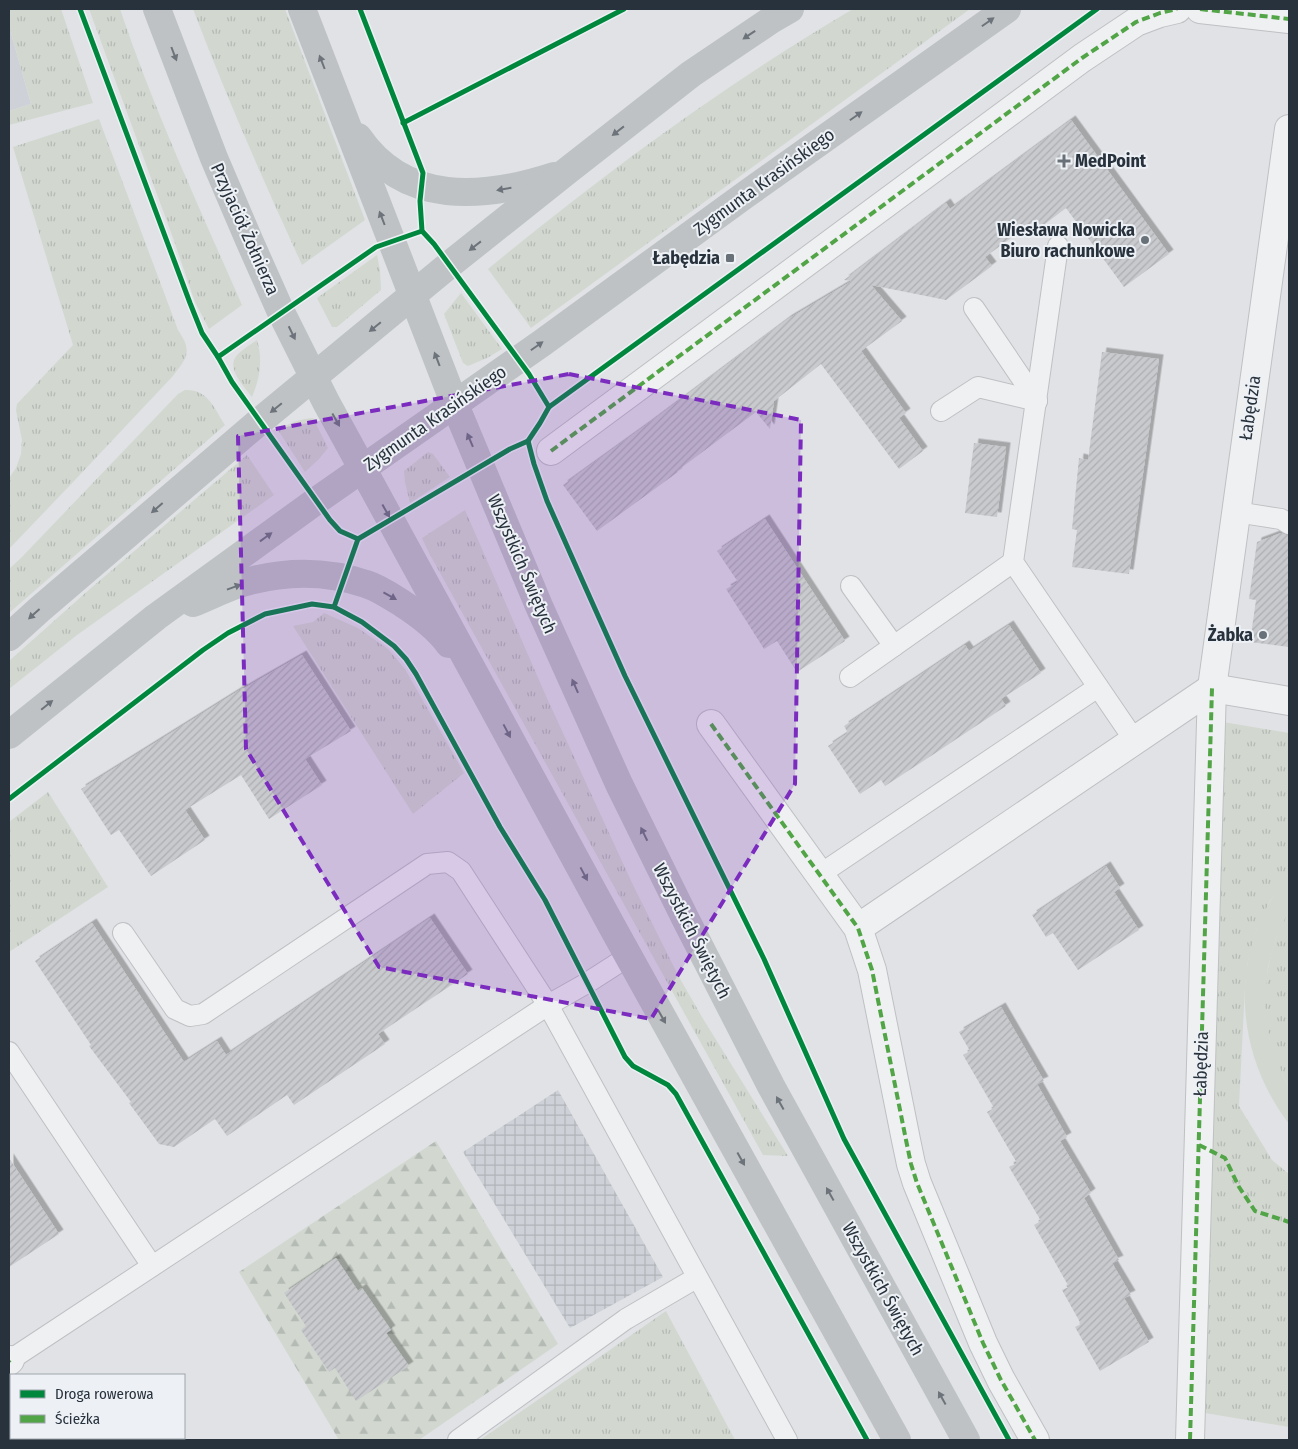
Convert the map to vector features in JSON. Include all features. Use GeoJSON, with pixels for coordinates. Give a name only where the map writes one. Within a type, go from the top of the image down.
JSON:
{"type":"FeatureCollection","features":[{"type":"Feature","properties":{"kind":"street","name":"Przyjaciół Żołnierza"},"geometry":{"type":"LineString","coordinates":[[157,9],[214,158],[274,296],[313,377],[362,468]]}},
{"type":"Feature","properties":{"kind":"street"},"geometry":{"type":"LineString","coordinates":[[302,9],[455,405]]}},
{"type":"Feature","properties":{"kind":"street"},"geometry":{"type":"LineString","coordinates":[[9,637],[194,476],[567,171],[691,74],[790,9]]}},
{"type":"Feature","properties":{"kind":"street","name":"Zygmunta Krasińskiego"},"geometry":{"type":"LineString","coordinates":[[9,735],[156,617],[362,468],[550,338],[744,195],[1007,9]]}},
{"type":"Feature","properties":{"kind":"street"},"geometry":{"type":"LineString","coordinates":[[551,451],[1082,58],[1136,22],[1160,13],[1178,9]]}},
{"type":"Feature","properties":{"kind":"street"},"geometry":{"type":"LineString","coordinates":[[1200,9],[1289,19]]}},
{"type":"Feature","properties":{"kind":"street"},"geometry":{"type":"LineString","coordinates":[[340,107],[366,149],[383,166],[422,186],[465,193],[499,190],[527,184],[567,171]]}},
{"type":"Feature","properties":{"kind":"street","name":"Łabędzia"},"geometry":{"type":"LineString","coordinates":[[1190,1440],[1212,688],[1289,128]]}},
{"type":"Feature","properties":{"kind":"street","name":"Wszystkich Świętych"},"geometry":{"type":"LineString","coordinates":[[455,405],[539,606],[619,784],[685,918],[771,1086],[966,1440]]}},
{"type":"Feature","properties":{"kind":"street"},"geometry":{"type":"LineString","coordinates":[[362,468],[897,1440]]}},
{"type":"Feature","properties":{"kind":"street","name":"Zygmunta Krasińskiego"},"geometry":{"type":"LineString","coordinates":[[156,617],[239,584],[270,577],[320,574],[344,578],[368,585],[421,615],[446,639],[484,688]]}},
{"type":"Feature","properties":{"kind":"street"},"geometry":{"type":"LineString","coordinates":[[858,928],[1212,688],[1289,701]]}},
{"type":"Feature","properties":{"kind":"street"},"geometry":{"type":"LineString","coordinates":[[711,724],[858,928],[872,970],[914,1173],[984,1343],[1001,1380],[1035,1440]]}},
{"type":"Feature","properties":{"kind":"lane"},"geometry":{"type":"LineString","coordinates":[[1058,246],[1013,562],[1135,740]]}},
{"type":"Feature","properties":{"kind":"lane"},"geometry":{"type":"LineString","coordinates":[[974,308],[1037,401]]}},
{"type":"Feature","properties":{"kind":"lane"},"geometry":{"type":"LineString","coordinates":[[941,412],[978,387],[1037,401]]}},
{"type":"Feature","properties":{"kind":"lane"},"geometry":{"type":"LineString","coordinates":[[1236,512],[1281,519],[1289,524]]}},
{"type":"Feature","properties":{"kind":"lane"},"geometry":{"type":"LineString","coordinates":[[850,677],[1013,562]]}},
{"type":"Feature","properties":{"kind":"lane"},"geometry":{"type":"LineString","coordinates":[[851,586],[894,646]]}},
{"type":"Feature","properties":{"kind":"lane"},"geometry":{"type":"LineString","coordinates":[[819,875],[1098,687]]}},
{"type":"Feature","properties":{"kind":"lane"},"geometry":{"type":"LineString","coordinates":[[123,932],[175,1010],[190,1016],[203,1014],[427,864],[448,862],[461,871],[548,1005],[696,1278],[787,1440]]}},
{"type":"Feature","properties":{"kind":"lane"},"geometry":{"type":"LineString","coordinates":[[9,1360],[548,1005],[629,956]]}},
{"type":"Feature","properties":{"kind":"lane"},"geometry":{"type":"LineString","coordinates":[[9,1052],[152,1266]]}},
{"type":"Feature","properties":{"kind":"lane"},"geometry":{"type":"LineString","coordinates":[[458,1440],[626,1319],[696,1278]]}},
{"type":"Feature","properties":{"kind":"highlighted area"},"geometry":{"type":"Polygon","coordinates":[[[569,374],[801,420],[795,784],[651,1019],[379,967],[246,749],[238,436],[569,374]]]}},
{"type":"Feature","properties":{"kind":"shaded area"},"geometry":{"type":"Polygon","coordinates":[[[9,26],[31,104],[9,111],[9,26]]]}},
{"type":"Feature","properties":{"kind":"shaded area"},"geometry":{"type":"Polygon","coordinates":[[[558,1090],[663,1277],[570,1328],[463,1152],[558,1090]]]}},
{"type":"Feature","properties":{"kind":"green space"},"geometry":{"type":"Polygon","coordinates":[[[9,9],[61,9],[93,103],[9,125],[9,111],[31,104],[9,26],[9,9]]]}},
{"type":"Feature","properties":{"kind":"green space"},"geometry":{"type":"Polygon","coordinates":[[[89,9],[120,9],[162,121],[242,305],[209,329],[195,302],[89,9]]]}},
{"type":"Feature","properties":{"kind":"green space"},"geometry":{"type":"Polygon","coordinates":[[[193,9],[285,9],[365,220],[302,265],[245,138],[193,9]]]}},
{"type":"Feature","properties":{"kind":"green space"},"geometry":{"type":"Polygon","coordinates":[[[853,9],[970,9],[531,328],[488,269],[575,199],[665,132],[758,68],[853,9]]]}},
{"type":"Feature","properties":{"kind":"green space"},"geometry":{"type":"Polygon","coordinates":[[[99,119],[178,330],[186,344],[186,355],[172,377],[9,549],[9,478],[16,468],[21,454],[22,440],[16,410],[17,404],[73,345],[13,147],[99,119]]]}},
{"type":"Feature","properties":{"kind":"green space"},"geometry":{"type":"Polygon","coordinates":[[[377,255],[381,290],[337,327],[332,327],[317,298],[377,255]]]}},
{"type":"Feature","properties":{"kind":"green space"},"geometry":{"type":"Polygon","coordinates":[[[461,293],[502,349],[468,366],[463,363],[444,314],[461,293]]]}},
{"type":"Feature","properties":{"kind":"green space"},"geometry":{"type":"Polygon","coordinates":[[[257,340],[260,369],[252,397],[238,379],[233,363],[239,353],[257,340]]]}},
{"type":"Feature","properties":{"kind":"green space"},"geometry":{"type":"Polygon","coordinates":[[[185,390],[205,396],[214,406],[225,425],[9,613],[9,569],[178,394],[185,390]]]}},
{"type":"Feature","properties":{"kind":"green space"},"geometry":{"type":"Polygon","coordinates":[[[313,418],[328,448],[305,472],[278,430],[286,425],[313,418]]]}},
{"type":"Feature","properties":{"kind":"green space"},"geometry":{"type":"Polygon","coordinates":[[[428,452],[433,454],[450,477],[410,503],[404,471],[428,452]]]}},
{"type":"Feature","properties":{"kind":"green space"},"geometry":{"type":"Polygon","coordinates":[[[247,455],[274,495],[77,635],[9,689],[9,661],[91,588],[247,455]]]}},
{"type":"Feature","properties":{"kind":"green space"},"geometry":{"type":"Polygon","coordinates":[[[465,510],[546,696],[633,885],[679,977],[788,1156],[763,1155],[429,553],[422,538],[465,510]]]}},
{"type":"Feature","properties":{"kind":"green space"},"geometry":{"type":"Polygon","coordinates":[[[324,613],[358,628],[388,649],[405,669],[464,773],[413,814],[293,626],[313,622],[324,613]]]}},
{"type":"Feature","properties":{"kind":"green space"},"geometry":{"type":"Polygon","coordinates":[[[1223,722],[1289,733],[1289,874],[1270,901],[1256,932],[1248,961],[1239,1106],[1272,1160],[1289,1174],[1289,1427],[1205,1413],[1218,974],[1223,722]]]}},
{"type":"Feature","properties":{"kind":"green space"},"geometry":{"type":"Polygon","coordinates":[[[48,792],[108,887],[9,952],[9,822],[48,792]]]}},
{"type":"Feature","properties":{"kind":"green space"},"geometry":{"type":"Polygon","coordinates":[[[1289,874],[1289,910],[1276,938],[1268,967],[1265,1014],[1270,1040],[1289,1087],[1289,1124],[1270,1095],[1256,1064],[1248,1031],[1245,999],[1247,966],[1255,934],[1269,903],[1289,874]]]}},
{"type":"Feature","properties":{"kind":"green space"},"geometry":{"type":"Polygon","coordinates":[[[1289,910],[1289,1087],[1280,1070],[1270,1042],[1266,1023],[1265,1001],[1267,974],[1273,946],[1289,910]]]}},
{"type":"Feature","properties":{"kind":"green space"},"geometry":{"type":"Polygon","coordinates":[[[436,1141],[558,1344],[419,1440],[339,1440],[239,1272],[436,1141]]]}},
{"type":"Feature","properties":{"kind":"green space"},"geometry":{"type":"Polygon","coordinates":[[[666,1311],[735,1440],[480,1440],[666,1311]]]}},
{"type":"Feature","properties":{"kind":"building"},"geometry":{"type":"Polygon","coordinates":[[[1071,120],[1169,254],[1124,287],[1066,208],[1041,227],[1036,220],[985,257],[992,266],[946,300],[871,285],[902,321],[861,351],[906,413],[899,418],[923,451],[899,469],[821,364],[774,401],[770,429],[756,412],[597,531],[563,485],[788,319],[852,281],[844,280],[946,203],[950,209],[1071,120]]]}},
{"type":"Feature","properties":{"kind":"building"},"geometry":{"type":"Polygon","coordinates":[[[1102,352],[1159,359],[1129,574],[1072,567],[1077,530],[1072,529],[1079,458],[1088,460],[1102,352]]]}},
{"type":"Feature","properties":{"kind":"building"},"geometry":{"type":"Polygon","coordinates":[[[974,443],[1006,447],[997,517],[965,513],[974,443]]]}},
{"type":"Feature","properties":{"kind":"building"},"geometry":{"type":"Polygon","coordinates":[[[765,519],[845,641],[797,672],[777,641],[764,649],[726,589],[738,582],[717,551],[765,519]]]}},
{"type":"Feature","properties":{"kind":"building"},"geometry":{"type":"Polygon","coordinates":[[[1281,533],[1289,536],[1289,647],[1250,642],[1256,600],[1249,599],[1257,542],[1281,533]]]}},
{"type":"Feature","properties":{"kind":"building"},"geometry":{"type":"Polygon","coordinates":[[[1009,625],[1041,673],[1001,699],[1006,706],[885,786],[881,780],[860,794],[828,746],[848,733],[844,726],[965,645],[969,651],[1009,625]]]}},
{"type":"Feature","properties":{"kind":"building"},"geometry":{"type":"Polygon","coordinates":[[[302,655],[351,731],[305,759],[322,785],[269,819],[241,775],[185,810],[205,840],[151,876],[119,830],[111,835],[81,789],[243,688],[302,655]]]}},
{"type":"Feature","properties":{"kind":"building"},"geometry":{"type":"Polygon","coordinates":[[[1106,866],[1120,888],[1114,892],[1139,930],[1078,970],[1053,933],[1046,937],[1032,915],[1106,866]]]}},
{"type":"Feature","properties":{"kind":"building"},"geometry":{"type":"Polygon","coordinates":[[[430,918],[468,974],[378,1034],[385,1044],[294,1105],[287,1095],[227,1136],[215,1119],[174,1147],[159,1144],[129,1103],[131,1102],[89,1046],[91,1045],[35,961],[92,923],[184,1062],[217,1041],[226,1055],[430,918]]]}},
{"type":"Feature","properties":{"kind":"building"},"geometry":{"type":"Polygon","coordinates":[[[1001,1007],[1044,1081],[1037,1084],[1067,1137],[1060,1141],[1091,1193],[1084,1198],[1119,1260],[1112,1263],[1131,1295],[1124,1298],[1149,1342],[1100,1371],[1075,1327],[1081,1324],[1062,1290],[1069,1287],[1034,1225],[1041,1221],[1009,1167],[1017,1163],[987,1112],[994,1108],[963,1055],[970,1051],[959,1032],[1001,1007]]]}},
{"type":"Feature","properties":{"kind":"building"},"geometry":{"type":"Polygon","coordinates":[[[9,1158],[59,1234],[9,1267],[9,1158]]]}},
{"type":"Feature","properties":{"kind":"building"},"geometry":{"type":"Polygon","coordinates":[[[336,1258],[358,1291],[362,1288],[391,1330],[386,1333],[409,1366],[356,1401],[335,1368],[329,1372],[301,1330],[306,1326],[284,1293],[336,1258]]]}},
{"type":"Feature","properties":{"kind":"marked path"},"geometry":{"type":"LineString","coordinates":[[551,451],[1082,58],[1136,22],[1177,9]]}},
{"type":"Feature","properties":{"kind":"marked path"},"geometry":{"type":"LineString","coordinates":[[1200,9],[1289,19]]}},
{"type":"Feature","properties":{"kind":"marked path"},"geometry":{"type":"LineString","coordinates":[[1190,1440],[1212,688]]}},
{"type":"Feature","properties":{"kind":"marked path"},"geometry":{"type":"LineString","coordinates":[[711,724],[858,928],[872,970],[911,1164],[917,1183],[983,1343],[1001,1380],[1035,1440]]}},
{"type":"Feature","properties":{"kind":"marked path"},"geometry":{"type":"LineString","coordinates":[[1199,1145],[1225,1158],[1239,1187],[1255,1211],[1289,1222]]}},
{"type":"Feature","properties":{"kind":"cycle path"},"geometry":{"type":"LineString","coordinates":[[80,9],[202,333],[232,382],[330,520],[340,531],[358,539]]}},
{"type":"Feature","properties":{"kind":"cycle path"},"geometry":{"type":"LineString","coordinates":[[360,9],[423,173],[420,201],[422,231],[434,244],[529,374],[549,407]]}},
{"type":"Feature","properties":{"kind":"cycle path"},"geometry":{"type":"LineString","coordinates":[[403,123],[624,9]]}},
{"type":"Feature","properties":{"kind":"cycle path"},"geometry":{"type":"LineString","coordinates":[[334,607],[358,539],[510,449],[528,441],[549,407],[1097,9]]}},
{"type":"Feature","properties":{"kind":"cycle path"},"geometry":{"type":"LineString","coordinates":[[218,357],[376,247],[422,231]]}},
{"type":"Feature","properties":{"kind":"cycle path"},"geometry":{"type":"LineString","coordinates":[[528,441],[547,501],[625,676],[764,959],[844,1139],[1009,1440]]}},
{"type":"Feature","properties":{"kind":"cycle path"},"geometry":{"type":"LineString","coordinates":[[9,799],[203,650],[228,633],[265,614],[312,604],[334,607],[362,622],[394,646],[416,674],[500,827],[545,900],[625,1057],[633,1066],[668,1085],[676,1094],[867,1440]]}},
{"type":"Feature","properties":{"kind":"place","name":"MedPoint"},"geometry":{"type":"Point","coordinates":[1064,161]}},
{"type":"Feature","properties":{"kind":"place","name":"Wiesława Nowicka Biuro rachunkowe"},"geometry":{"type":"Point","coordinates":[1145,240]}},
{"type":"Feature","properties":{"kind":"place","name":"Łabędzia"},"geometry":{"type":"Point","coordinates":[730,258]}},
{"type":"Feature","properties":{"kind":"place","name":"Żabka"},"geometry":{"type":"Point","coordinates":[1263,635]}}]}
